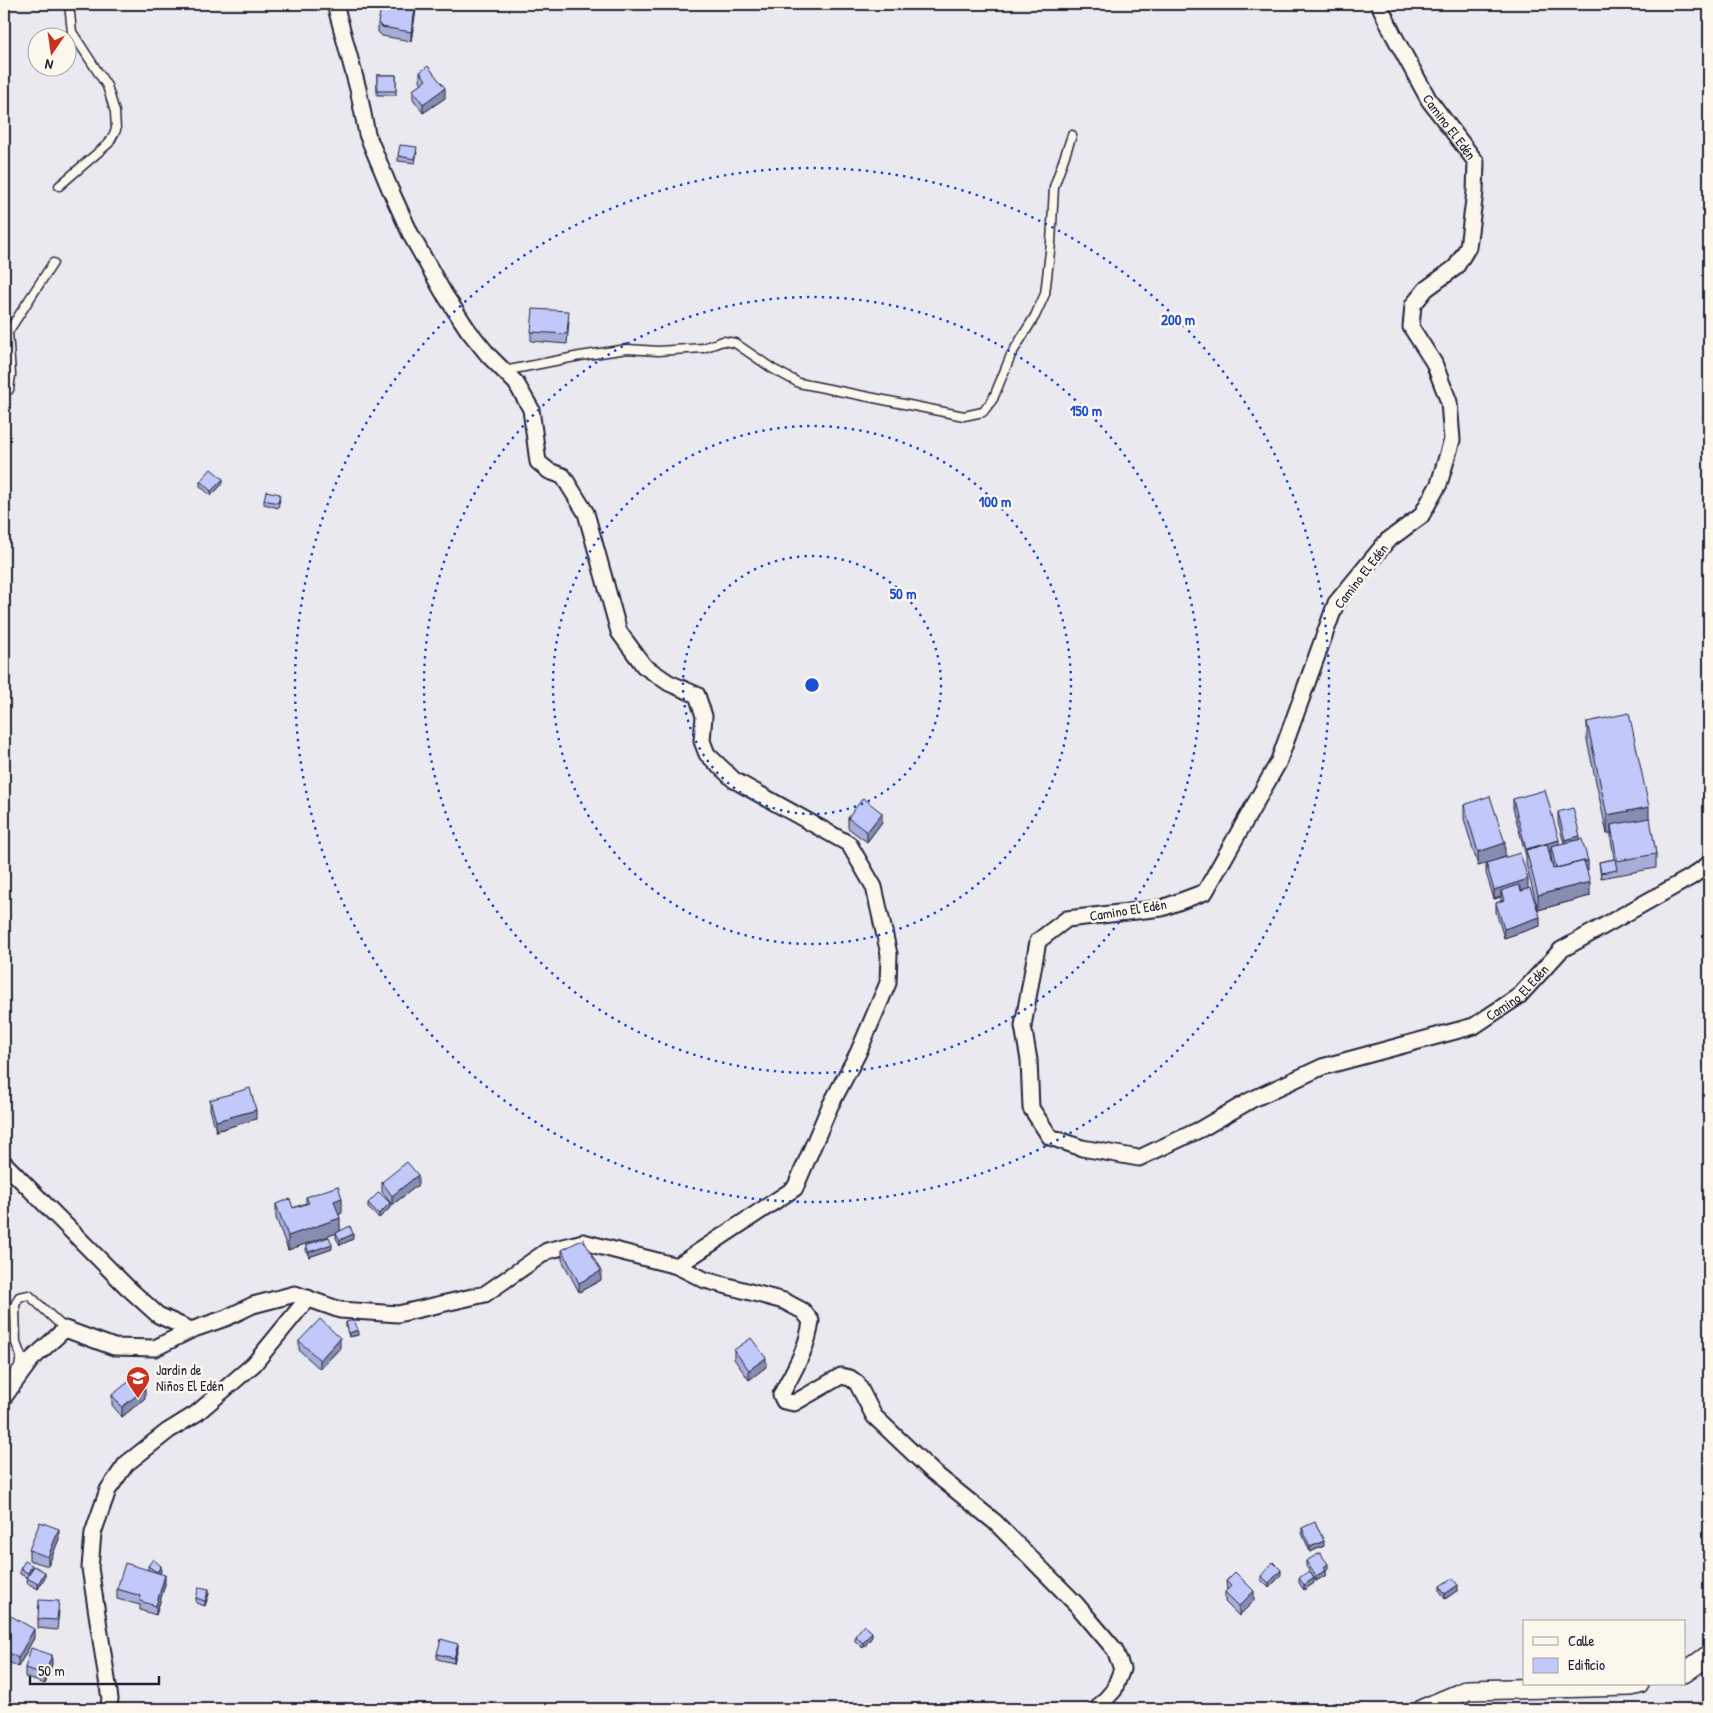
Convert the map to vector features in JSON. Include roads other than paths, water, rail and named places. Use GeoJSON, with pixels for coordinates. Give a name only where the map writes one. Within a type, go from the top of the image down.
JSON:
{"type":"FeatureCollection","features":[{"type":"Feature","properties":{"kind":"street"},"geometry":{"type":"LineString","coordinates":[[335,4],[358,89],[367,134],[390,189],[443,292],[468,330],[489,356],[516,383],[531,409],[538,462],[548,471],[563,476],[586,513],[619,632],[644,666],[669,683],[696,695],[704,716],[702,741],[707,754],[734,780],[849,844],[874,888],[889,954],[888,983],[858,1053],[830,1106],[795,1188],[677,1266]]}},
{"type":"Feature","properties":{"kind":"street","name":"Camino El Edén"},"geometry":{"type":"LineString","coordinates":[[1379,4],[1429,100],[1476,162],[1475,192],[1468,247],[1456,268],[1426,289],[1413,305],[1411,327],[1434,363],[1449,402],[1452,440],[1439,484],[1421,516],[1387,541],[1336,602],[1278,763],[1206,892],[1162,908],[1067,919],[1038,941],[1023,1026],[1029,1060],[1031,1108],[1050,1137],[1082,1148],[1139,1158],[1201,1129],[1250,1100],[1322,1067],[1474,1026],[1519,996],[1561,950],[1691,877],[1709,864]]}},
{"type":"Feature","properties":{"kind":"street"},"geometry":{"type":"LineString","coordinates":[[4,1163],[151,1309],[158,1315],[191,1330]]}},
{"type":"Feature","properties":{"kind":"street"},"geometry":{"type":"LineString","coordinates":[[4,1398],[31,1360],[65,1329],[114,1347],[155,1348],[191,1330],[262,1303],[295,1294],[340,1310],[398,1314],[485,1294],[547,1251],[583,1242],[677,1266],[705,1280],[784,1301],[803,1311],[811,1321],[810,1331],[800,1358],[781,1396],[784,1401],[794,1403],[840,1376],[850,1378],[857,1383],[874,1416],[933,1472],[995,1522],[1076,1604],[1114,1650],[1122,1669],[1114,1690],[1097,1709]]}},
{"type":"Feature","properties":{"kind":"street"},"geometry":{"type":"LineString","coordinates":[[108,1709],[110,1699],[90,1568],[92,1533],[108,1490],[126,1464],[168,1431],[197,1413],[254,1364],[308,1298]]}},
{"type":"Feature","properties":{"kind":"street"},"geometry":{"type":"LineString","coordinates":[[1686,1671],[1709,1655]]}},
{"type":"Feature","properties":{"kind":"street"},"geometry":{"type":"LineString","coordinates":[[1423,1709],[1468,1690],[1631,1686]]}},
{"type":"Feature","properties":{"kind":"lane"},"geometry":{"type":"LineString","coordinates":[[59,186],[109,143],[116,130],[115,112],[107,86],[72,32],[69,4]]}},
{"type":"Feature","properties":{"kind":"lane"},"geometry":{"type":"LineString","coordinates":[[504,371],[627,349],[703,348],[723,341],[736,343],[773,369],[799,382],[964,416],[983,412],[993,399],[1011,355],[1035,316],[1045,294],[1051,243],[1054,187],[1072,135]]}},
{"type":"Feature","properties":{"kind":"lane"},"geometry":{"type":"LineString","coordinates":[[4,392],[9,390],[11,375],[8,332],[53,262]]}},
{"type":"Feature","properties":{"kind":"lane"},"geometry":{"type":"LineString","coordinates":[[4,1384],[19,1367],[20,1362],[21,1356],[16,1343],[15,1305],[20,1297],[29,1295],[65,1329]]}},
{"type":"Feature","properties":{"kind":"place","name":"Jardin de Niños El Edén"},"geometry":{"type":"Point","coordinates":[138,1399]}}]}
